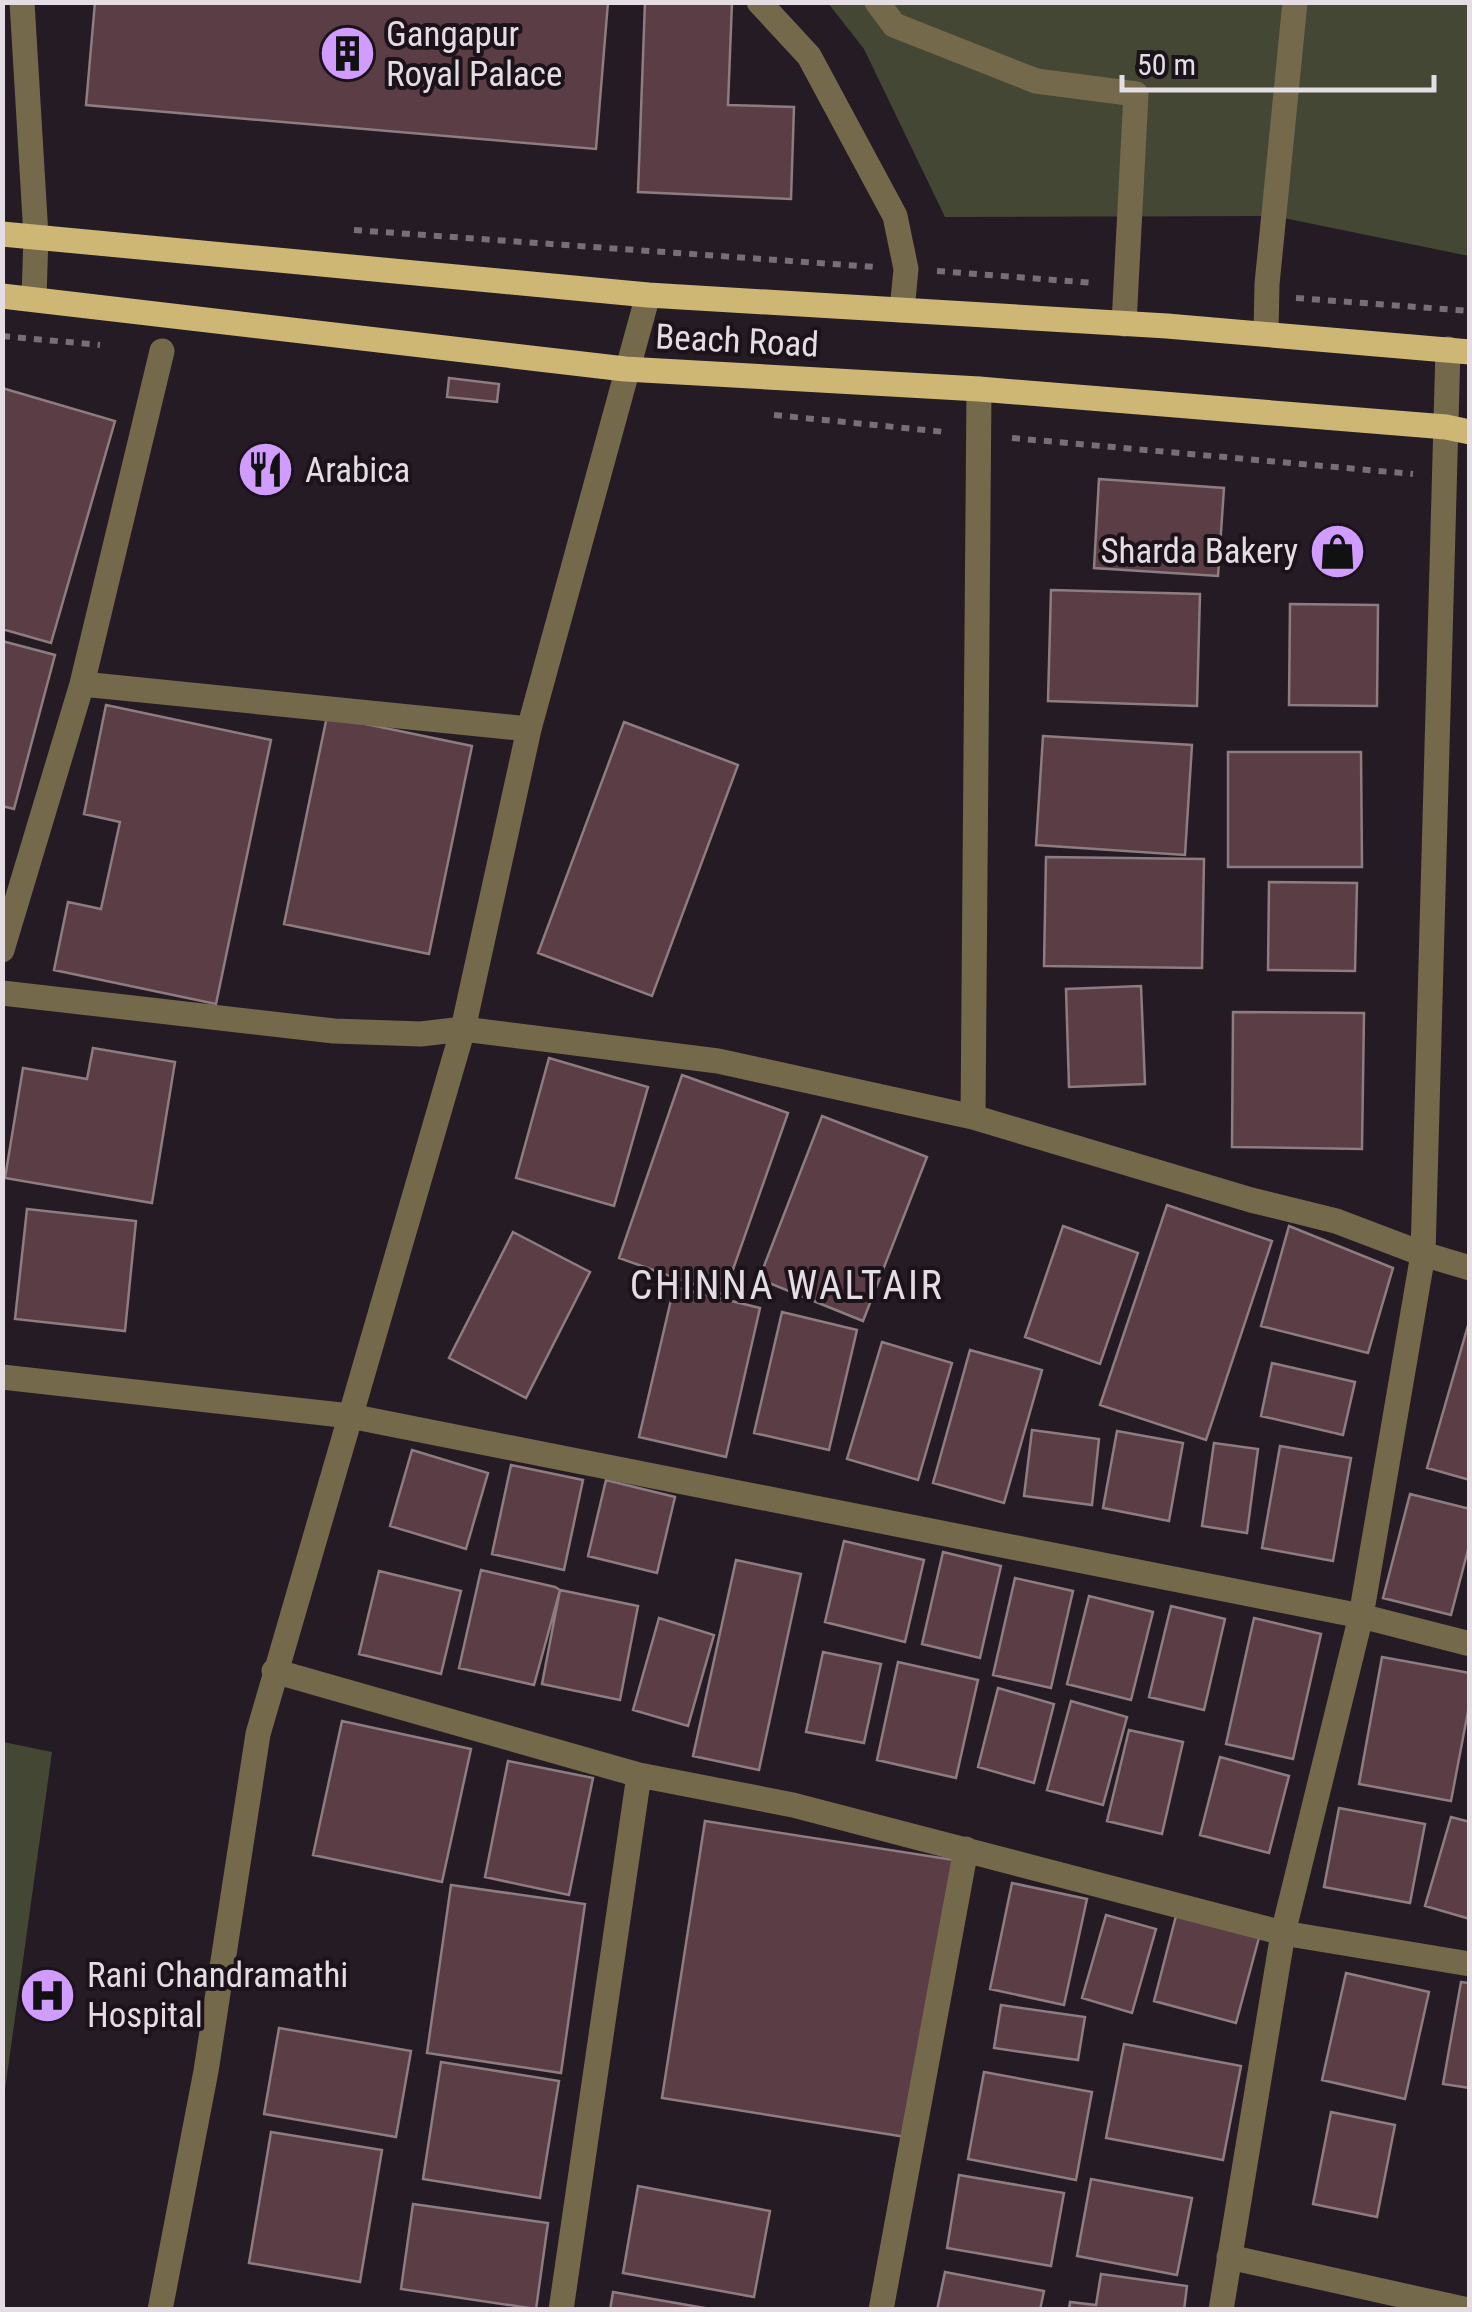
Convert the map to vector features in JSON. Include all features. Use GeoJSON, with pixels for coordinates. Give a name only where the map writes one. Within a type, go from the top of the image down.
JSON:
{"type":"FeatureCollection","features":[{"type":"Feature","properties":{"kind":"main road","name":"Beach Road"},"geometry":{"type":"LineString","coordinates":[[2,234],[648,295],[1124,324],[1459,351]]}},
{"type":"Feature","properties":{"kind":"main road","name":"Beach Road"},"geometry":{"type":"LineString","coordinates":[[2,296],[625,370],[978,389],[1458,429]]}},
{"type":"Feature","properties":{"kind":"street"},"geometry":{"type":"LineString","coordinates":[[22,2],[36,236],[34,298]]}},
{"type":"Feature","properties":{"kind":"street"},"geometry":{"type":"LineString","coordinates":[[759,2],[810,56],[895,216],[906,269],[902,310]]}},
{"type":"Feature","properties":{"kind":"street"},"geometry":{"type":"LineString","coordinates":[[877,2],[894,24],[1036,81],[1136,94],[1124,324]]}},
{"type":"Feature","properties":{"kind":"street"},"geometry":{"type":"LineString","coordinates":[[1266,334],[1266,297],[1294,2]]}},
{"type":"Feature","properties":{"kind":"street"},"geometry":{"type":"LineString","coordinates":[[160,2310],[206,2071],[258,1734],[463,1029],[529,729],[648,295]]}},
{"type":"Feature","properties":{"kind":"street"},"geometry":{"type":"LineString","coordinates":[[2,950],[82,684],[162,351]]}},
{"type":"Feature","properties":{"kind":"street"},"geometry":{"type":"LineString","coordinates":[[1221,2310],[1283,1933],[1362,1616],[1423,1254],[1459,351]]}},
{"type":"Feature","properties":{"kind":"street"},"geometry":{"type":"LineString","coordinates":[[973,1117],[978,389]]}},
{"type":"Feature","properties":{"kind":"street"},"geometry":{"type":"LineString","coordinates":[[82,684],[529,729]]}},
{"type":"Feature","properties":{"kind":"street"},"geometry":{"type":"LineString","coordinates":[[2,993],[334,1031],[421,1034],[463,1029],[718,1061],[973,1117],[1251,1200],[1336,1220],[1470,1268]]}},
{"type":"Feature","properties":{"kind":"street"},"geometry":{"type":"LineString","coordinates":[[2,1377],[350,1416],[1362,1616],[1470,1644]]}},
{"type":"Feature","properties":{"kind":"street"},"geometry":{"type":"LineString","coordinates":[[274,1671],[639,1775],[793,1805],[1283,1933],[1470,1964]]}},
{"type":"Feature","properties":{"kind":"street"},"geometry":{"type":"LineString","coordinates":[[561,2310],[639,1775]]}},
{"type":"Feature","properties":{"kind":"street"},"geometry":{"type":"LineString","coordinates":[[882,2310],[966,1849]]}},
{"type":"Feature","properties":{"kind":"street"},"geometry":{"type":"LineString","coordinates":[[1230,2257],[1468,2310]]}},
{"type":"Feature","properties":{"kind":"path"},"geometry":{"type":"LineString","coordinates":[[339,229],[1097,284]]}},
{"type":"Feature","properties":{"kind":"path"},"geometry":{"type":"LineString","coordinates":[[1266,297],[1470,312]]}},
{"type":"Feature","properties":{"kind":"green space"},"geometry":{"type":"Polygon","coordinates":[[[828,3],[1469,3],[1469,256],[1274,216],[945,217],[864,49],[828,3]]]}},
{"type":"Feature","properties":{"kind":"green space"},"geometry":{"type":"Polygon","coordinates":[[[2,1742],[52,1752],[3,2104],[2,1742]]]}},
{"type":"Feature","properties":{"kind":"building","name":"Gangapur Royal Palace"},"geometry":{"type":"Polygon","coordinates":[[[95,2],[608,2],[596,149],[86,105],[95,2]]]}},
{"type":"Feature","properties":{"kind":"building"},"geometry":{"type":"Polygon","coordinates":[[[645,2],[732,2],[728,105],[794,107],[791,199],[638,192],[645,2]]]}},
{"type":"Feature","properties":{"kind":"building"},"geometry":{"type":"Polygon","coordinates":[[[449,378],[499,384],[497,402],[447,397],[449,378]]]}},
{"type":"Feature","properties":{"kind":"building"},"geometry":{"type":"Polygon","coordinates":[[[2,388],[115,421],[51,643],[2,629],[2,388]]]}},
{"type":"Feature","properties":{"kind":"building"},"geometry":{"type":"Polygon","coordinates":[[[1099,479],[1224,488],[1218,576],[1094,568],[1099,479]]]}},
{"type":"Feature","properties":{"kind":"building"},"geometry":{"type":"Polygon","coordinates":[[[1051,590],[1200,594],[1197,706],[1048,701],[1051,590]]]}},
{"type":"Feature","properties":{"kind":"building"},"geometry":{"type":"Polygon","coordinates":[[[1290,604],[1378,605],[1377,706],[1289,705],[1290,604]]]}},
{"type":"Feature","properties":{"kind":"building"},"geometry":{"type":"Polygon","coordinates":[[[2,641],[55,655],[14,809],[2,806],[2,641]]]}},
{"type":"Feature","properties":{"kind":"building"},"geometry":{"type":"Polygon","coordinates":[[[106,705],[271,740],[216,1004],[54,970],[68,902],[101,909],[120,822],[84,814],[106,705]]]}},
{"type":"Feature","properties":{"kind":"building"},"geometry":{"type":"Polygon","coordinates":[[[327,716],[472,746],[429,954],[284,924],[327,716]]]}},
{"type":"Feature","properties":{"kind":"building"},"geometry":{"type":"Polygon","coordinates":[[[624,722],[738,765],[652,996],[538,953],[624,722]]]}},
{"type":"Feature","properties":{"kind":"building"},"geometry":{"type":"Polygon","coordinates":[[[1043,736],[1192,745],[1185,855],[1036,845],[1043,736]]]}},
{"type":"Feature","properties":{"kind":"building"},"geometry":{"type":"Polygon","coordinates":[[[1228,752],[1361,752],[1362,867],[1228,867],[1228,752]]]}},
{"type":"Feature","properties":{"kind":"building"},"geometry":{"type":"Polygon","coordinates":[[[1046,857],[1204,859],[1202,968],[1044,966],[1046,857]]]}},
{"type":"Feature","properties":{"kind":"building"},"geometry":{"type":"Polygon","coordinates":[[[1269,882],[1357,883],[1355,971],[1268,970],[1269,882]]]}},
{"type":"Feature","properties":{"kind":"building"},"geometry":{"type":"Polygon","coordinates":[[[1141,986],[1145,1084],[1069,1087],[1066,989],[1141,986]]]}},
{"type":"Feature","properties":{"kind":"building"},"geometry":{"type":"Polygon","coordinates":[[[1233,1012],[1364,1013],[1362,1149],[1232,1147],[1233,1012]]]}},
{"type":"Feature","properties":{"kind":"building"},"geometry":{"type":"Polygon","coordinates":[[[93,1048],[175,1062],[152,1203],[5,1178],[23,1068],[87,1079],[93,1048]]]}},
{"type":"Feature","properties":{"kind":"building"},"geometry":{"type":"Polygon","coordinates":[[[549,1058],[648,1087],[614,1206],[516,1178],[549,1058]]]}},
{"type":"Feature","properties":{"kind":"building"},"geometry":{"type":"Polygon","coordinates":[[[682,1075],[788,1113],[724,1295],[619,1258],[682,1075]]]}},
{"type":"Feature","properties":{"kind":"building"},"geometry":{"type":"Polygon","coordinates":[[[822,1116],[927,1157],[863,1321],[759,1279],[822,1116]]]}},
{"type":"Feature","properties":{"kind":"building"},"geometry":{"type":"Polygon","coordinates":[[[1167,1205],[1272,1241],[1206,1440],[1100,1405],[1167,1205]]]}},
{"type":"Feature","properties":{"kind":"building"},"geometry":{"type":"Polygon","coordinates":[[[27,1209],[136,1221],[125,1331],[15,1319],[27,1209]]]}},
{"type":"Feature","properties":{"kind":"building"},"geometry":{"type":"Polygon","coordinates":[[[1063,1226],[1138,1253],[1100,1364],[1025,1337],[1063,1226]]]}},
{"type":"Feature","properties":{"kind":"building"},"geometry":{"type":"Polygon","coordinates":[[[1289,1226],[1393,1268],[1368,1353],[1261,1326],[1289,1226]]]}},
{"type":"Feature","properties":{"kind":"building"},"geometry":{"type":"Polygon","coordinates":[[[513,1232],[590,1272],[526,1398],[449,1358],[513,1232]]]}},
{"type":"Feature","properties":{"kind":"building"},"geometry":{"type":"Polygon","coordinates":[[[674,1287],[760,1308],[726,1457],[639,1437],[674,1287]]]}},
{"type":"Feature","properties":{"kind":"building"},"geometry":{"type":"Polygon","coordinates":[[[782,1312],[857,1330],[829,1450],[754,1433],[782,1312]]]}},
{"type":"Feature","properties":{"kind":"building"},"geometry":{"type":"Polygon","coordinates":[[[1470,1322],[1470,1480],[1427,1468],[1470,1322]]]}},
{"type":"Feature","properties":{"kind":"building"},"geometry":{"type":"Polygon","coordinates":[[[882,1342],[952,1363],[918,1480],[847,1459],[882,1342]]]}},
{"type":"Feature","properties":{"kind":"building"},"geometry":{"type":"Polygon","coordinates":[[[970,1350],[1042,1370],[1004,1503],[933,1483],[970,1350]]]}},
{"type":"Feature","properties":{"kind":"building"},"geometry":{"type":"Polygon","coordinates":[[[1272,1363],[1355,1382],[1343,1435],[1261,1416],[1272,1363]]]}},
{"type":"Feature","properties":{"kind":"building"},"geometry":{"type":"Polygon","coordinates":[[[1032,1430],[1099,1439],[1092,1505],[1024,1496],[1032,1430]]]}},
{"type":"Feature","properties":{"kind":"building"},"geometry":{"type":"Polygon","coordinates":[[[1117,1431],[1183,1443],[1169,1521],[1103,1508],[1117,1431]]]}},
{"type":"Feature","properties":{"kind":"building"},"geometry":{"type":"Polygon","coordinates":[[[1214,1443],[1258,1449],[1247,1533],[1202,1526],[1214,1443]]]}},
{"type":"Feature","properties":{"kind":"building"},"geometry":{"type":"Polygon","coordinates":[[[1280,1446],[1351,1458],[1333,1561],[1262,1548],[1280,1446]]]}},
{"type":"Feature","properties":{"kind":"building"},"geometry":{"type":"Polygon","coordinates":[[[412,1450],[488,1473],[466,1549],[390,1526],[412,1450]]]}},
{"type":"Feature","properties":{"kind":"building"},"geometry":{"type":"Polygon","coordinates":[[[511,1465],[583,1480],[564,1570],[492,1554],[511,1465]]]}},
{"type":"Feature","properties":{"kind":"building"},"geometry":{"type":"Polygon","coordinates":[[[606,1480],[675,1497],[657,1573],[588,1556],[606,1480]]]}},
{"type":"Feature","properties":{"kind":"building"},"geometry":{"type":"Polygon","coordinates":[[[1410,1494],[1470,1509],[1470,1542],[1451,1615],[1383,1598],[1410,1494]]]}},
{"type":"Feature","properties":{"kind":"building"},"geometry":{"type":"Polygon","coordinates":[[[844,1541],[924,1560],[905,1642],[825,1622],[844,1541]]]}},
{"type":"Feature","properties":{"kind":"building"},"geometry":{"type":"Polygon","coordinates":[[[943,1552],[1001,1566],[980,1658],[922,1644],[943,1552]]]}},
{"type":"Feature","properties":{"kind":"building"},"geometry":{"type":"Polygon","coordinates":[[[736,1560],[801,1574],[759,1770],[693,1756],[736,1560]]]}},
{"type":"Feature","properties":{"kind":"building"},"geometry":{"type":"Polygon","coordinates":[[[481,1570],[560,1590],[534,1685],[459,1668],[481,1570]]]}},
{"type":"Feature","properties":{"kind":"building"},"geometry":{"type":"Polygon","coordinates":[[[379,1571],[461,1591],[441,1674],[359,1654],[379,1571]]]}},
{"type":"Feature","properties":{"kind":"building"},"geometry":{"type":"Polygon","coordinates":[[[1015,1578],[1073,1591],[1051,1688],[993,1675],[1015,1578]]]}},
{"type":"Feature","properties":{"kind":"building"},"geometry":{"type":"Polygon","coordinates":[[[560,1590],[638,1606],[620,1700],[542,1684],[560,1590]]]}},
{"type":"Feature","properties":{"kind":"building"},"geometry":{"type":"Polygon","coordinates":[[[1089,1596],[1153,1612],[1131,1700],[1067,1684],[1089,1596]]]}},
{"type":"Feature","properties":{"kind":"building"},"geometry":{"type":"Polygon","coordinates":[[[1171,1606],[1225,1619],[1204,1710],[1149,1697],[1171,1606]]]}},
{"type":"Feature","properties":{"kind":"building"},"geometry":{"type":"Polygon","coordinates":[[[659,1618],[714,1635],[688,1726],[633,1710],[659,1618]]]}},
{"type":"Feature","properties":{"kind":"building"},"geometry":{"type":"Polygon","coordinates":[[[1254,1618],[1321,1634],[1293,1759],[1226,1744],[1254,1618]]]}},
{"type":"Feature","properties":{"kind":"building"},"geometry":{"type":"Polygon","coordinates":[[[823,1652],[881,1664],[864,1743],[806,1732],[823,1652]]]}},
{"type":"Feature","properties":{"kind":"building"},"geometry":{"type":"Polygon","coordinates":[[[1382,1657],[1470,1673],[1470,1701],[1451,1801],[1359,1784],[1382,1657]]]}},
{"type":"Feature","properties":{"kind":"building"},"geometry":{"type":"Polygon","coordinates":[[[898,1662],[978,1680],[956,1778],[877,1760],[898,1662]]]}},
{"type":"Feature","properties":{"kind":"building"},"geometry":{"type":"Polygon","coordinates":[[[998,1688],[1054,1704],[1034,1783],[978,1767],[998,1688]]]}},
{"type":"Feature","properties":{"kind":"building"},"geometry":{"type":"Polygon","coordinates":[[[1071,1701],[1127,1717],[1103,1805],[1047,1790],[1071,1701]]]}},
{"type":"Feature","properties":{"kind":"building"},"geometry":{"type":"Polygon","coordinates":[[[342,1721],[471,1749],[442,1882],[313,1855],[342,1721]]]}},
{"type":"Feature","properties":{"kind":"building"},"geometry":{"type":"Polygon","coordinates":[[[1129,1730],[1183,1742],[1162,1834],[1107,1821],[1129,1730]]]}},
{"type":"Feature","properties":{"kind":"building"},"geometry":{"type":"Polygon","coordinates":[[[1220,1757],[1289,1776],[1269,1853],[1200,1835],[1220,1757]]]}},
{"type":"Feature","properties":{"kind":"building"},"geometry":{"type":"Polygon","coordinates":[[[508,1761],[593,1778],[569,1895],[485,1877],[508,1761]]]}},
{"type":"Feature","properties":{"kind":"building"},"geometry":{"type":"Polygon","coordinates":[[[1339,1808],[1425,1824],[1410,1903],[1324,1887],[1339,1808]]]}},
{"type":"Feature","properties":{"kind":"building"},"geometry":{"type":"Polygon","coordinates":[[[1451,1817],[1470,1822],[1470,1919],[1425,1906],[1451,1817]]]}},
{"type":"Feature","properties":{"kind":"building"},"geometry":{"type":"Polygon","coordinates":[[[705,1821],[954,1860],[912,2138],[662,2098],[705,1821]]]}},
{"type":"Feature","properties":{"kind":"building"},"geometry":{"type":"Polygon","coordinates":[[[1012,1883],[1087,1899],[1064,2005],[990,1989],[1012,1883]]]}},
{"type":"Feature","properties":{"kind":"building"},"geometry":{"type":"Polygon","coordinates":[[[451,1885],[585,1904],[561,2073],[427,2053],[451,1885]]]}},
{"type":"Feature","properties":{"kind":"building"},"geometry":{"type":"Polygon","coordinates":[[[1177,1912],[1260,1934],[1236,2023],[1154,2001],[1177,1912]]]}},
{"type":"Feature","properties":{"kind":"building"},"geometry":{"type":"Polygon","coordinates":[[[1106,1915],[1156,1929],[1132,2013],[1082,1998],[1106,1915]]]}},
{"type":"Feature","properties":{"kind":"building"},"geometry":{"type":"Polygon","coordinates":[[[1346,1973],[1429,1992],[1405,2099],[1322,2080],[1346,1973]]]}},
{"type":"Feature","properties":{"kind":"building"},"geometry":{"type":"Polygon","coordinates":[[[1461,1982],[1470,1983],[1470,2088],[1443,2084],[1461,1982]]]}},
{"type":"Feature","properties":{"kind":"building"},"geometry":{"type":"Polygon","coordinates":[[[1001,2005],[1085,2017],[1078,2060],[994,2048],[1001,2005]]]}},
{"type":"Feature","properties":{"kind":"building"},"geometry":{"type":"Polygon","coordinates":[[[279,2028],[411,2051],[396,2137],[264,2114],[279,2028]]]}},
{"type":"Feature","properties":{"kind":"building"},"geometry":{"type":"Polygon","coordinates":[[[1124,2044],[1241,2066],[1223,2160],[1106,2138],[1124,2044]]]}},
{"type":"Feature","properties":{"kind":"building"},"geometry":{"type":"Polygon","coordinates":[[[441,2062],[559,2081],[540,2198],[423,2179],[441,2062]]]}},
{"type":"Feature","properties":{"kind":"building"},"geometry":{"type":"Polygon","coordinates":[[[984,2072],[1092,2092],[1076,2180],[968,2159],[984,2072]]]}},
{"type":"Feature","properties":{"kind":"building"},"geometry":{"type":"Polygon","coordinates":[[[1331,2112],[1395,2125],[1377,2217],[1313,2204],[1331,2112]]]}},
{"type":"Feature","properties":{"kind":"building"},"geometry":{"type":"Polygon","coordinates":[[[271,2132],[382,2150],[360,2282],[249,2263],[271,2132]]]}},
{"type":"Feature","properties":{"kind":"building"},"geometry":{"type":"Polygon","coordinates":[[[959,2175],[1064,2193],[1051,2266],[947,2248],[959,2175]]]}},
{"type":"Feature","properties":{"kind":"building"},"geometry":{"type":"Polygon","coordinates":[[[1091,2179],[1192,2198],[1177,2275],[1077,2256],[1091,2179]]]}},
{"type":"Feature","properties":{"kind":"building"},"geometry":{"type":"Polygon","coordinates":[[[638,2186],[770,2211],[754,2297],[623,2273],[638,2186]]]}},
{"type":"Feature","properties":{"kind":"building"},"geometry":{"type":"Polygon","coordinates":[[[413,2204],[548,2223],[536,2309],[401,2289],[413,2204]]]}},
{"type":"Feature","properties":{"kind":"building"},"geometry":{"type":"Polygon","coordinates":[[[945,2272],[1044,2291],[1040,2310],[937,2310],[945,2272]]]}},
{"type":"Feature","properties":{"kind":"building"},"geometry":{"type":"Polygon","coordinates":[[[1101,2274],[1187,2286],[1184,2310],[1069,2310],[1070,2302],[1096,2305],[1101,2274]]]}},
{"type":"Feature","properties":{"kind":"building"},"geometry":{"type":"Polygon","coordinates":[[[613,2292],[716,2310],[610,2310],[613,2292]]]}},
{"type":"Feature","properties":{"kind":"place","name":"Gangapur Royal Palace"},"geometry":{"type":"Point","coordinates":[347,54]}},
{"type":"Feature","properties":{"kind":"place","name":"Arabica"},"geometry":{"type":"Point","coordinates":[266,470]}},
{"type":"Feature","properties":{"kind":"place","name":"Sharda Bakery"},"geometry":{"type":"Point","coordinates":[1337,551]}},
{"type":"Feature","properties":{"kind":"place","name":"Rani Chandramathi Hospital"},"geometry":{"type":"Point","coordinates":[48,1995]}},
{"type":"Feature","properties":{"kind":"district","name":"CHINNA WALTAIR"},"geometry":{"type":"Point","coordinates":[787,1285]}}]}
